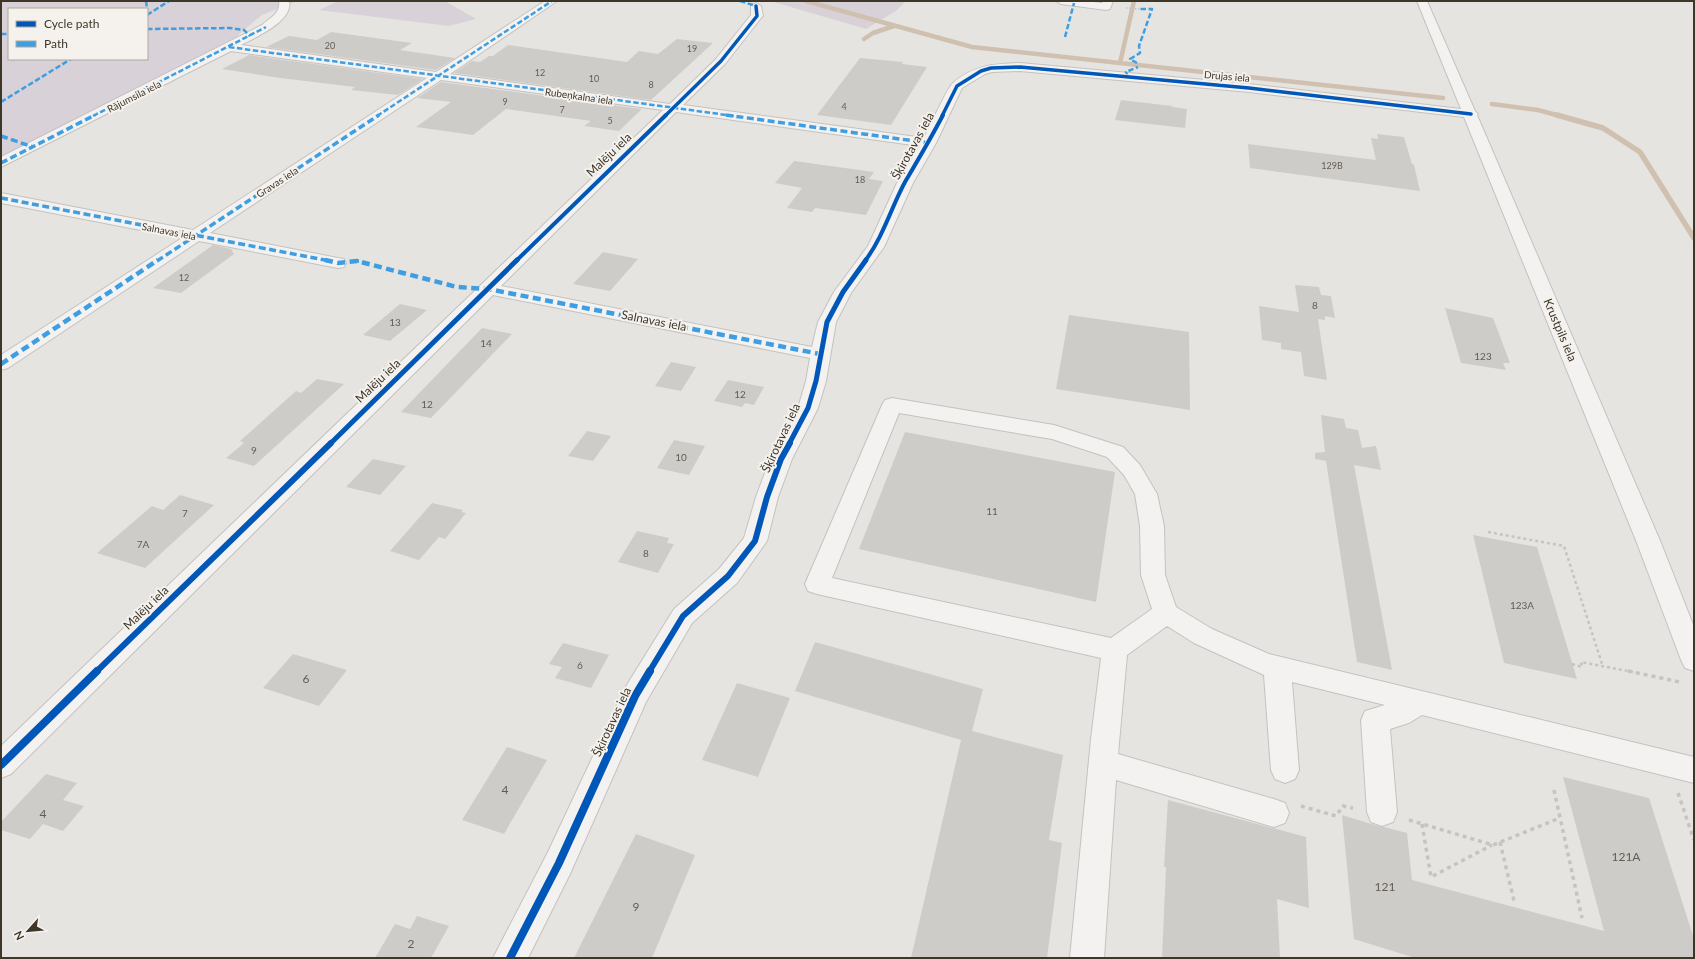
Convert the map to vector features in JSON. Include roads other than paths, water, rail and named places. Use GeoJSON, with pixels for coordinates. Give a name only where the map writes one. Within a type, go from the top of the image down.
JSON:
{"type":"FeatureCollection","features":[{"type":"Feature","properties":{"kind":"street","name":"Rājumsila iela"},"geometry":{"type":"LineString","coordinates":[[1,163],[229,48],[266,27],[280,16],[285,6],[284,1]]}},
{"type":"Feature","properties":{"kind":"street","name":"Gravas iela"},"geometry":{"type":"LineString","coordinates":[[1,364],[552,1]]}},
{"type":"Feature","properties":{"kind":"street","name":"Malēju iela"},"geometry":{"type":"LineString","coordinates":[[1,765],[708,75],[728,53],[747,25],[757,16],[762,4],[740,1]]}},
{"type":"Feature","properties":{"kind":"street"},"geometry":{"type":"LineString","coordinates":[[1061,1],[1107,4]]}},
{"type":"Feature","properties":{"kind":"street","name":"Krustpils iela"},"geometry":{"type":"LineString","coordinates":[[1422,1],[1471,114],[1494,174],[1649,543],[1694,660]]}},
{"type":"Feature","properties":{"kind":"street","name":"Rubeņkalna iela"},"geometry":{"type":"LineString","coordinates":[[229,48],[929,143]]}},
{"type":"Feature","properties":{"kind":"street","name":"Drujas iela"},"geometry":{"type":"LineString","coordinates":[[981,71],[991,68],[1035,68],[1249,88],[1471,114]]}},
{"type":"Feature","properties":{"kind":"street","name":"Šķirotavas iela"},"geometry":{"type":"LineString","coordinates":[[510,958],[559,863],[635,696],[683,616],[728,576],[755,541],[767,497],[779,466],[808,408],[816,381],[827,322],[843,292],[876,247],[908,176],[929,143],[957,86],[981,71]]}},
{"type":"Feature","properties":{"kind":"street","name":"Salnavas iela"},"geometry":{"type":"LineString","coordinates":[[1,198],[338,263]]}},
{"type":"Feature","properties":{"kind":"street","name":"Salnavas iela"},"geometry":{"type":"LineString","coordinates":[[488,289],[820,354]]}},
{"type":"Feature","properties":{"kind":"street"},"geometry":{"type":"LineString","coordinates":[[1115,650],[817,584],[892,405],[1054,432],[1115,452],[1132,470],[1146,494],[1152,526],[1153,576],[1166,613],[1203,636],[1265,664],[1694,770]]}},
{"type":"Feature","properties":{"kind":"street"},"geometry":{"type":"LineString","coordinates":[[1087,958],[1103,763],[1115,650],[1166,613]]}},
{"type":"Feature","properties":{"kind":"street"},"geometry":{"type":"LineString","coordinates":[[1277,667],[1285,770]]}},
{"type":"Feature","properties":{"kind":"street"},"geometry":{"type":"LineString","coordinates":[[1382,812],[1375,720],[1399,714],[1420,702]]}},
{"type":"Feature","properties":{"kind":"street"},"geometry":{"type":"LineString","coordinates":[[1103,763],[1274,814]]}},
{"type":"Feature","properties":{"kind":"waterway"},"geometry":{"type":"LineString","coordinates":[[806,1],[972,47],[1443,98]]}},
{"type":"Feature","properties":{"kind":"waterway"},"geometry":{"type":"LineString","coordinates":[[1120,63],[1134,1]]}},
{"type":"Feature","properties":{"kind":"waterway"},"geometry":{"type":"LineString","coordinates":[[864,39],[873,33],[894,26]]}},
{"type":"Feature","properties":{"kind":"waterway"},"geometry":{"type":"LineString","coordinates":[[1492,104],[1538,110],[1560,116]]}},
{"type":"Feature","properties":{"kind":"waterway"},"geometry":{"type":"LineString","coordinates":[[1557,115],[1603,128],[1640,152],[1694,238]]}}]}
